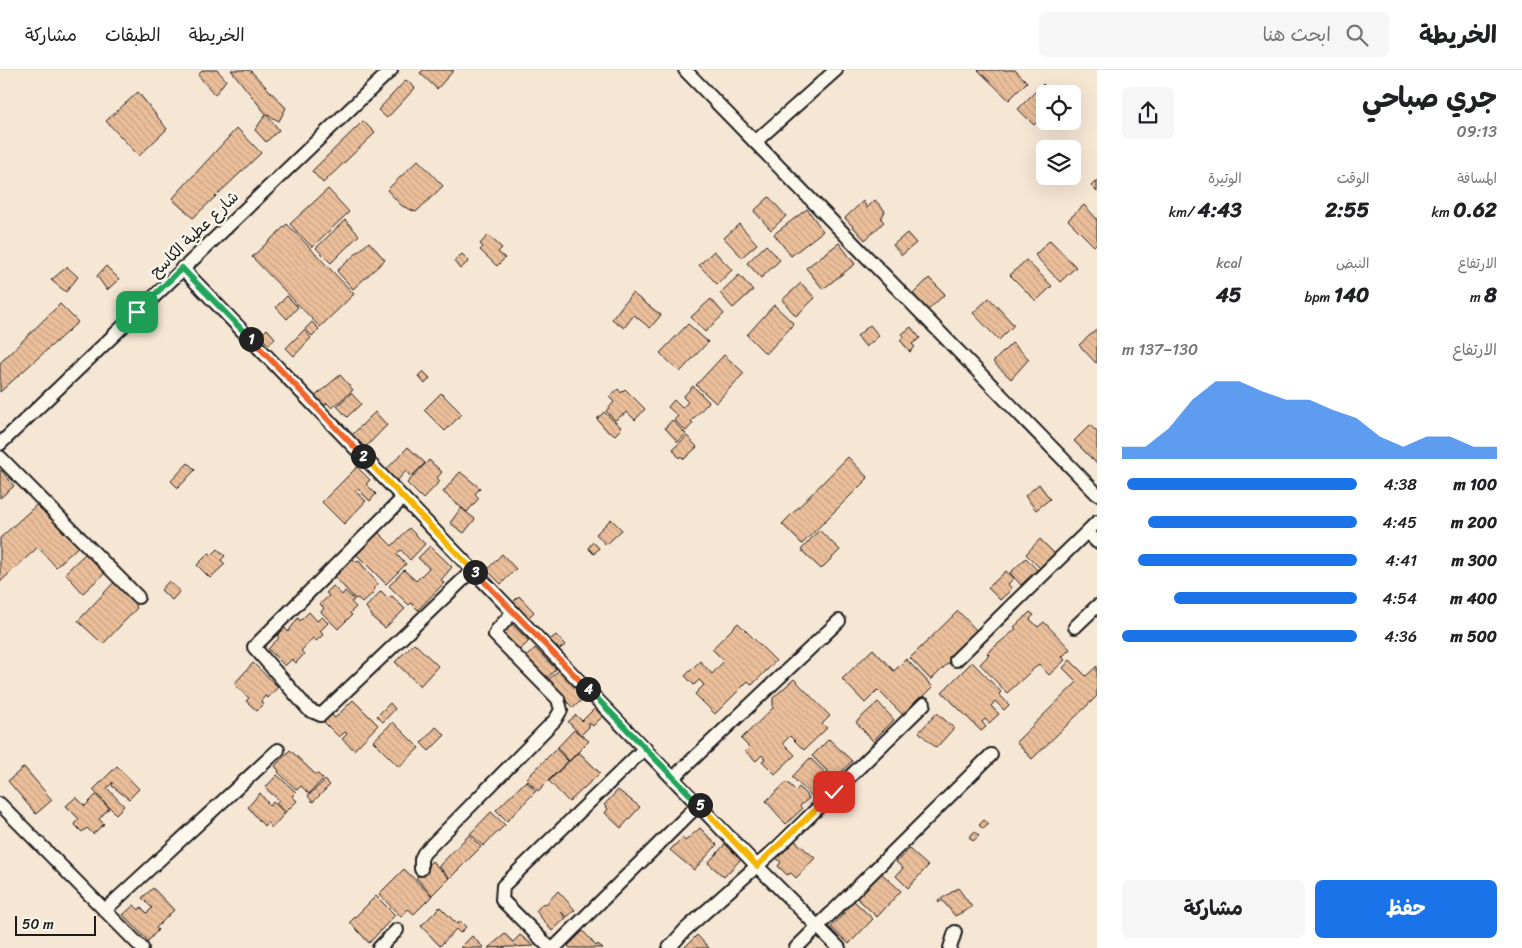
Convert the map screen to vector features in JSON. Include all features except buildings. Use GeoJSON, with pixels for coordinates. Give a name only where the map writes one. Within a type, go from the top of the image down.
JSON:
{"type":"FeatureCollection","features":[{"type":"Feature","properties":{"kind":"street","name":"شارع عطية الكاسح"},"geometry":{"type":"LineString","coordinates":[[0,444],[391,70]]}},
{"type":"Feature","properties":{"kind":"street"},"geometry":{"type":"LineString","coordinates":[[685,70],[1097,494]]}},
{"type":"Feature","properties":{"kind":"street"},"geometry":{"type":"LineString","coordinates":[[755,142],[836,70]]}},
{"type":"Feature","properties":{"kind":"street"},"geometry":{"type":"LineString","coordinates":[[182,268],[757,866],[839,948]]}},
{"type":"Feature","properties":{"kind":"street"},"geometry":{"type":"LineString","coordinates":[[0,457],[138,597]]}},
{"type":"Feature","properties":{"kind":"street"},"geometry":{"type":"LineString","coordinates":[[403,498],[254,647],[309,710],[320,715],[473,570]]}},
{"type":"Feature","properties":{"kind":"street"},"geometry":{"type":"LineString","coordinates":[[956,660],[1088,533],[1097,522]]}},
{"type":"Feature","properties":{"kind":"street"},"geometry":{"type":"LineString","coordinates":[[1088,533],[1097,542]]}},
{"type":"Feature","properties":{"kind":"street"},"geometry":{"type":"LineString","coordinates":[[1075,628],[1097,606]]}},
{"type":"Feature","properties":{"kind":"street"},"geometry":{"type":"LineString","coordinates":[[421,869],[421,858],[424,853],[555,720],[561,710],[558,699],[495,635],[497,630],[514,612]]}},
{"type":"Feature","properties":{"kind":"street"},"geometry":{"type":"LineString","coordinates":[[674,778],[839,621]]}},
{"type":"Feature","properties":{"kind":"street"},"geometry":{"type":"LineString","coordinates":[[669,948],[685,930],[757,866],[924,704]]}},
{"type":"Feature","properties":{"kind":"street"},"geometry":{"type":"LineString","coordinates":[[550,948],[502,900],[503,886],[645,748]]}},
{"type":"Feature","properties":{"kind":"street"},"geometry":{"type":"LineString","coordinates":[[105,910],[278,750]]}},
{"type":"Feature","properties":{"kind":"street"},"geometry":{"type":"LineString","coordinates":[[796,948],[991,755]]}},
{"type":"Feature","properties":{"kind":"street"},"geometry":{"type":"LineString","coordinates":[[0,804],[142,948]]}},
{"type":"Feature","properties":{"kind":"street"},"geometry":{"type":"LineString","coordinates":[[554,948],[699,804]]}},
{"type":"Feature","properties":{"kind":"street"},"geometry":{"type":"LineString","coordinates":[[379,948],[397,930]]}},
{"type":"Feature","properties":{"kind":"street"},"geometry":{"type":"LineString","coordinates":[[950,948],[955,932]]}},
{"type":"Feature","properties":{"kind":"route"},"geometry":{"type":"LineString","coordinates":[[137,312],[182,268],[757,866],[834,792]]}}]}
